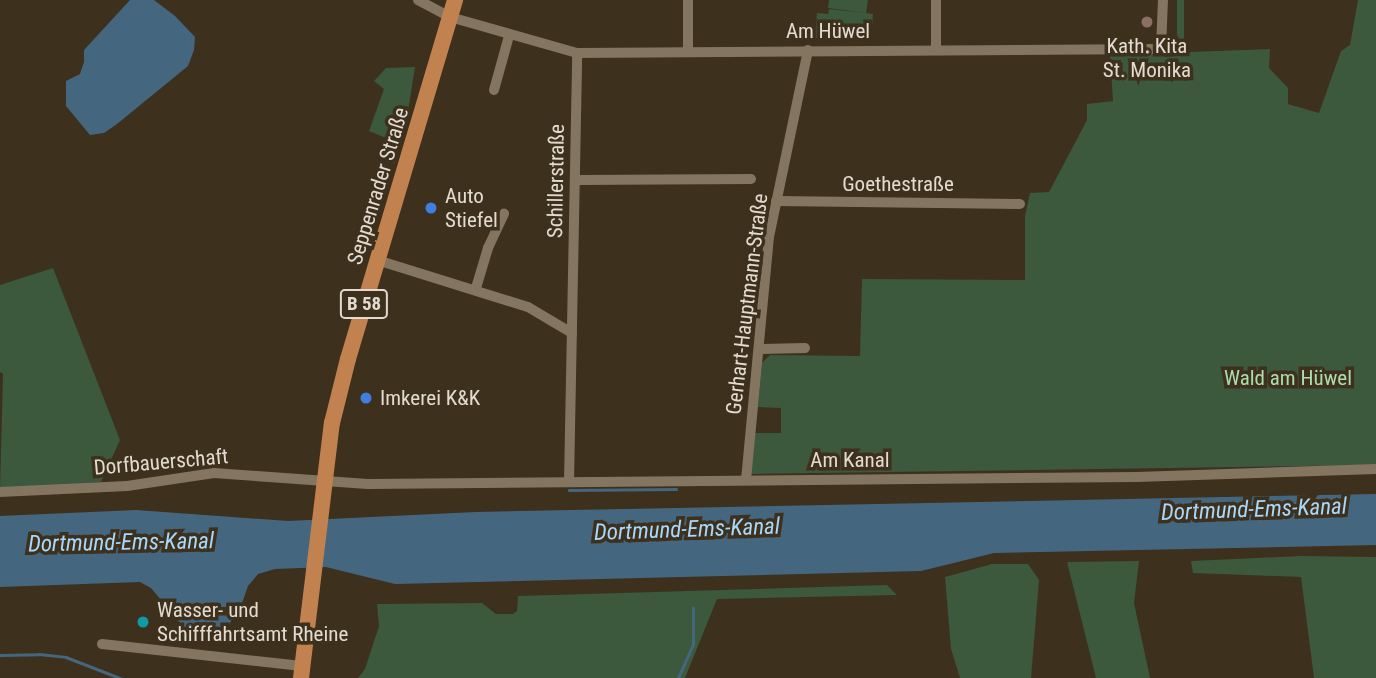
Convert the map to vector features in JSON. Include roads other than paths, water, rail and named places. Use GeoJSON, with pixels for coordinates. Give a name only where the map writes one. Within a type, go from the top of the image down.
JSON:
{"type":"FeatureCollection","features":[{"type":"Feature","properties":{"kind":"main road","name":"Seppenrader Straße"},"geometry":{"type":"LineString","coordinates":[[302,672],[335,410],[377,260],[456,0]]}},
{"type":"Feature","properties":{"kind":"street","name":"Am Hüwel"},"geometry":{"type":"LineString","coordinates":[[418,0],[450,18],[577,53],[1161,49],[1163,0]]}},
{"type":"Feature","properties":{"kind":"street"},"geometry":{"type":"LineString","coordinates":[[688,0],[688,52]]}},
{"type":"Feature","properties":{"kind":"street"},"geometry":{"type":"LineString","coordinates":[[936,0],[936,50]]}},
{"type":"Feature","properties":{"kind":"street"},"geometry":{"type":"LineString","coordinates":[[494,90],[509,36]]}},
{"type":"Feature","properties":{"kind":"street","name":"Gerhart-Hauptmann-Straße"},"geometry":{"type":"LineString","coordinates":[[746,480],[769,237],[808,50]]}},
{"type":"Feature","properties":{"kind":"street","name":"Schillerstraße"},"geometry":{"type":"LineString","coordinates":[[572,333],[577,53]]}},
{"type":"Feature","properties":{"kind":"street"},"geometry":{"type":"LineString","coordinates":[[576,180],[751,179]]}},
{"type":"Feature","properties":{"kind":"street","name":"Goethestraße"},"geometry":{"type":"LineString","coordinates":[[776,201],[1020,204]]}},
{"type":"Feature","properties":{"kind":"street"},"geometry":{"type":"LineString","coordinates":[[476,288],[488,248],[503,214]]}},
{"type":"Feature","properties":{"kind":"street"},"geometry":{"type":"LineString","coordinates":[[377,260],[476,288],[528,307],[572,333],[569,482]]}},
{"type":"Feature","properties":{"kind":"street"},"geometry":{"type":"LineString","coordinates":[[759,349],[805,348]]}},
{"type":"Feature","properties":{"kind":"street","name":"Am Kanal"},"geometry":{"type":"LineString","coordinates":[[324,481],[569,482],[1137,477],[1376,469]]}},
{"type":"Feature","properties":{"kind":"street","name":"Dorfbauerschaft"},"geometry":{"type":"LineString","coordinates":[[0,492],[127,486],[214,473],[324,481]]}},
{"type":"Feature","properties":{"kind":"street"},"geometry":{"type":"LineString","coordinates":[[102,644],[302,672]]}},
{"type":"Feature","properties":{"kind":"water"},"geometry":{"type":"Polygon","coordinates":[[[130,0],[154,0],[175,16],[195,37],[194,50],[188,66],[117,124],[104,133],[90,135],[66,106],[66,81],[80,74],[84,50],[130,0]]]}},
{"type":"Feature","properties":{"kind":"water","name":"Dortmund-Ems-Kanal"},"geometry":{"type":"Polygon","coordinates":[[[1376,494],[1376,545],[994,553],[921,571],[395,584],[326,567],[275,569],[258,574],[248,586],[240,609],[229,624],[207,636],[193,638],[151,588],[140,582],[0,587],[0,516],[136,510],[288,521],[476,512],[1376,494]]]}},
{"type":"Feature","properties":{"kind":"waterway"},"geometry":{"type":"LineString","coordinates":[[569,490],[676,489]]}},
{"type":"Feature","properties":{"kind":"waterway"},"geometry":{"type":"LineString","coordinates":[[678,678],[693,644],[693,608]]}},
{"type":"Feature","properties":{"kind":"waterway"},"geometry":{"type":"LineString","coordinates":[[0,655],[39,654],[66,657],[120,678]]}},
{"type":"Feature","properties":{"kind":"place","name":"Kath. Kita St. Monika"},"geometry":{"type":"Point","coordinates":[1147,22]}},
{"type":"Feature","properties":{"kind":"place","name":"Auto Stiefel"},"geometry":{"type":"Point","coordinates":[431,208]}},
{"type":"Feature","properties":{"kind":"place","name":"Imkerei K&K"},"geometry":{"type":"Point","coordinates":[366,398]}},
{"type":"Feature","properties":{"kind":"place","name":"Wasser- und Schifffahrtsamt Rheine"},"geometry":{"type":"Point","coordinates":[143,622]}},
{"type":"Feature","properties":{"kind":"park label","name":"Wald am Hüwel"},"geometry":{"type":"Point","coordinates":[1288,378]}}]}
